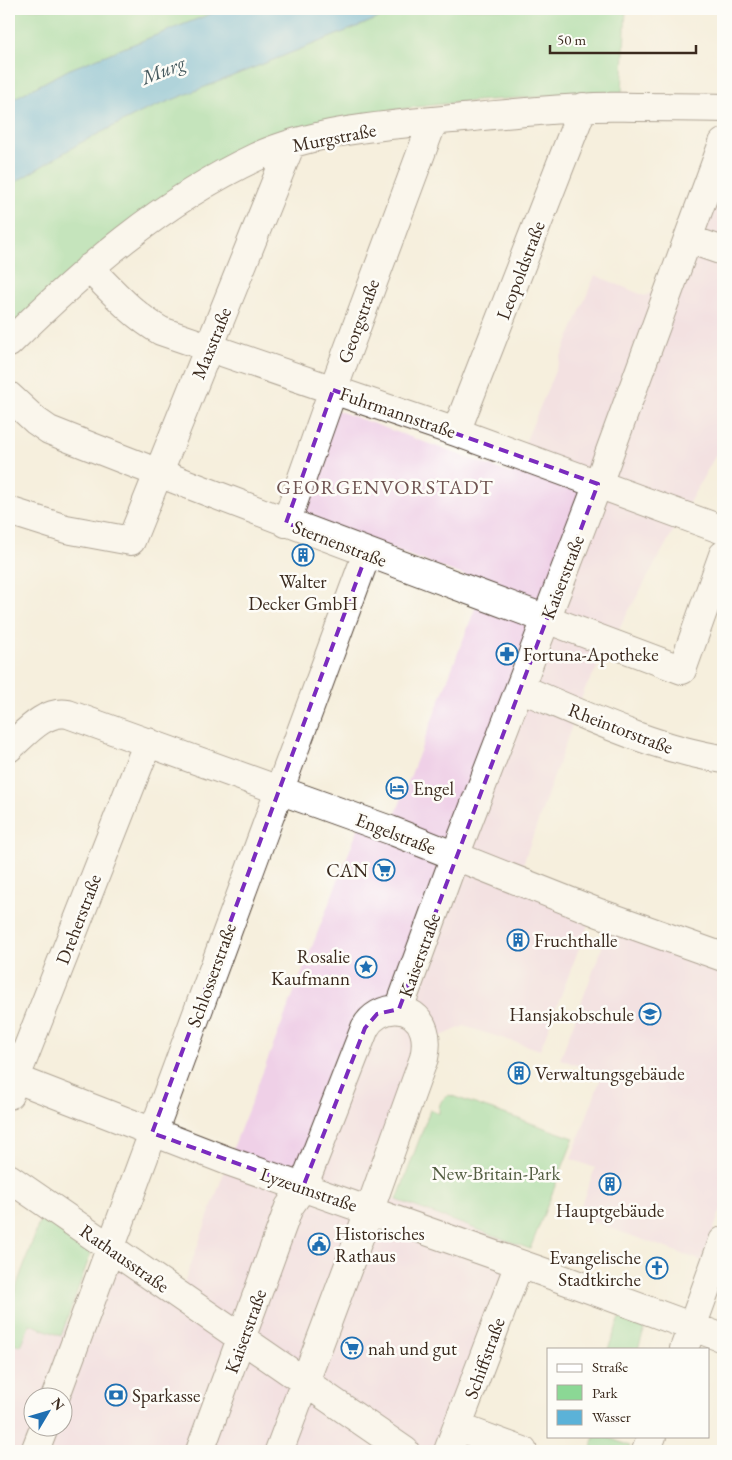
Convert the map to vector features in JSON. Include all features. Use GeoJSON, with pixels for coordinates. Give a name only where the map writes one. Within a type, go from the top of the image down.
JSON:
{"type":"FeatureCollection","features":[{"type":"Feature","properties":{"kind":"street","name":"Murgstraße"},"geometry":{"type":"LineString","coordinates":[[9,343],[89,268],[152,220],[224,173],[257,156],[291,144],[326,135],[433,121],[583,108],[723,108]]}},
{"type":"Feature","properties":{"kind":"street","name":"Leopoldstraße"},"geometry":{"type":"LineString","coordinates":[[456,432],[583,108]]}},
{"type":"Feature","properties":{"kind":"street","name":"Georgstraße"},"geometry":{"type":"LineString","coordinates":[[286,522],[332,390],[433,121]]}},
{"type":"Feature","properties":{"kind":"street","name":"Kaiserstraße"},"geometry":{"type":"LineString","coordinates":[[399,1009],[455,856],[598,484],[723,143]]}},
{"type":"Feature","properties":{"kind":"street","name":"Maxstraße"},"geometry":{"type":"LineString","coordinates":[[9,511],[66,529],[131,541],[291,144]]}},
{"type":"Feature","properties":{"kind":"street"},"geometry":{"type":"LineString","coordinates":[[688,239],[723,251]]}},
{"type":"Feature","properties":{"kind":"street","name":"Fuhrmannstraße"},"geometry":{"type":"LineString","coordinates":[[89,268],[143,320],[161,331],[456,432],[723,530]]}},
{"type":"Feature","properties":{"kind":"street","name":"Sternenstraße"},"geometry":{"type":"LineString","coordinates":[[9,396],[36,421],[49,430],[367,553],[682,670],[723,555]]}},
{"type":"Feature","properties":{"kind":"street","name":"Schlosserstraße"},"geometry":{"type":"LineString","coordinates":[[58,1388],[367,553]]}},
{"type":"Feature","properties":{"kind":"street","name":"Rheintorstraße"},"geometry":{"type":"LineString","coordinates":[[520,688],[664,746],[723,760]]}},
{"type":"Feature","properties":{"kind":"street","name":"Engelstraße"},"geometry":{"type":"LineString","coordinates":[[9,748],[45,717],[60,713],[68,714],[390,830],[599,913],[723,957]]}},
{"type":"Feature","properties":{"kind":"street","name":"Dreherstraße"},"geometry":{"type":"LineString","coordinates":[[11,1084],[148,742]]}},
{"type":"Feature","properties":{"kind":"street","name":"Kaiserstraße"},"geometry":{"type":"LineString","coordinates":[[200,1451],[290,1207],[303,1187],[365,1028],[377,1014],[399,1009],[414,1016],[424,1028],[427,1044],[424,1058],[370,1210],[279,1451]]}},
{"type":"Feature","properties":{"kind":"street","name":"Lyzeumstraße"},"geometry":{"type":"LineString","coordinates":[[11,1084],[543,1272],[688,1338],[723,1338]]}},
{"type":"Feature","properties":{"kind":"street","name":"Rathausstraße"},"geometry":{"type":"LineString","coordinates":[[9,1178],[305,1382]]}},
{"type":"Feature","properties":{"kind":"street"},"geometry":{"type":"LineString","coordinates":[[688,1338],[723,1241]]}},
{"type":"Feature","properties":{"kind":"street","name":"Schiffstraße"},"geometry":{"type":"LineString","coordinates":[[453,1439],[518,1264]]}},
{"type":"Feature","properties":{"kind":"street"},"geometry":{"type":"LineString","coordinates":[[305,1382],[405,1451]]}},
{"type":"Feature","properties":{"kind":"street"},"geometry":{"type":"LineString","coordinates":[[35,1451],[40,1438]]}},
{"type":"Feature","properties":{"kind":"street"},"geometry":{"type":"LineString","coordinates":[[646,1451],[651,1438]]}},
{"type":"Feature","properties":{"kind":"street"},"geometry":{"type":"LineString","coordinates":[[453,1439],[523,1451]]}},
{"type":"Feature","properties":{"kind":"highlighted area"},"geometry":{"type":"Polygon","coordinates":[[[333,390],[598,484],[399,1009],[377,1014],[365,1028],[303,1187],[152,1133],[367,553],[286,523],[333,390]]]}},
{"type":"Feature","properties":{"kind":"shaded area"},"geometry":{"type":"Polygon","coordinates":[[[723,177],[723,442],[584,691],[517,881],[588,925],[540,1050],[464,1026],[421,1045],[369,1190],[518,1245],[450,1425],[505,1451],[9,1451],[9,1301],[79,1328],[110,1247],[180,1295],[228,1161],[362,819],[390,829],[485,583],[297,515],[336,410],[512,474],[595,275],[645,296],[685,275],[723,177]]]}},
{"type":"Feature","properties":{"kind":"shaded area"},"geometry":{"type":"Polygon","coordinates":[[[610,926],[723,969],[723,1204],[702,1261],[577,1216],[595,1168],[571,1159],[602,1075],[560,1059],[610,926]]]}},
{"type":"Feature","properties":{"kind":"green space"},"geometry":{"type":"Polygon","coordinates":[[[9,9],[223,9],[70,69],[9,101],[9,9]]]}},
{"type":"Feature","properties":{"kind":"green space"},"geometry":{"type":"Polygon","coordinates":[[[402,9],[626,9],[622,94],[519,98],[415,107],[341,119],[296,132],[9,333],[9,186],[80,143],[144,111],[402,9]]]}},
{"type":"Feature","properties":{"kind":"green space","name":"New-Britain-Park"},"geometry":{"type":"Polygon","coordinates":[[[449,1095],[574,1138],[530,1249],[397,1200],[430,1110],[439,1114],[441,1103],[449,1095]]]}},
{"type":"Feature","properties":{"kind":"green space"},"geometry":{"type":"Polygon","coordinates":[[[41,1217],[91,1253],[61,1336],[30,1324],[21,1346],[9,1341],[9,1308],[41,1217]]]}},
{"type":"Feature","properties":{"kind":"green space"},"geometry":{"type":"Polygon","coordinates":[[[620,1318],[645,1328],[638,1348],[608,1348],[620,1318]]]}},
{"type":"Feature","properties":{"kind":"green space"},"geometry":{"type":"Polygon","coordinates":[[[594,1438],[609,1438],[630,1446],[628,1451],[590,1451],[594,1438]]]}},
{"type":"Feature","properties":{"kind":"water","name":"Murg"},"geometry":{"type":"Polygon","coordinates":[[[223,9],[402,9],[144,111],[80,143],[9,186],[9,101],[70,69],[223,9]]]}},
{"type":"Feature","properties":{"kind":"place","name":"Walter Decker GmbH"},"geometry":{"type":"Point","coordinates":[303,555]}},
{"type":"Feature","properties":{"kind":"place","name":"Fortuna-Apotheke"},"geometry":{"type":"Point","coordinates":[507,654]}},
{"type":"Feature","properties":{"kind":"place","name":"Engel"},"geometry":{"type":"Point","coordinates":[397,788]}},
{"type":"Feature","properties":{"kind":"place","name":"CAN"},"geometry":{"type":"Point","coordinates":[384,870]}},
{"type":"Feature","properties":{"kind":"place","name":"Fruchthalle"},"geometry":{"type":"Point","coordinates":[518,940]}},
{"type":"Feature","properties":{"kind":"place","name":"Rosalie Kaufmann"},"geometry":{"type":"Point","coordinates":[366,967]}},
{"type":"Feature","properties":{"kind":"place","name":"Hansjakobschule"},"geometry":{"type":"Point","coordinates":[650,1014]}},
{"type":"Feature","properties":{"kind":"place","name":"Verwaltungsgebäude"},"geometry":{"type":"Point","coordinates":[519,1073]}},
{"type":"Feature","properties":{"kind":"place","name":"Hauptgebäude"},"geometry":{"type":"Point","coordinates":[610,1184]}},
{"type":"Feature","properties":{"kind":"place","name":"Historisches Rathaus"},"geometry":{"type":"Point","coordinates":[319,1244]}},
{"type":"Feature","properties":{"kind":"place","name":"Evangelische Stadtkirche"},"geometry":{"type":"Point","coordinates":[657,1268]}},
{"type":"Feature","properties":{"kind":"place","name":"nah und gut"},"geometry":{"type":"Point","coordinates":[352,1348]}},
{"type":"Feature","properties":{"kind":"place","name":"Sparkasse"},"geometry":{"type":"Point","coordinates":[116,1395]}},
{"type":"Feature","properties":{"kind":"district","name":"GEORGENVORSTADT"},"geometry":{"type":"Point","coordinates":[385,487]}}]}
